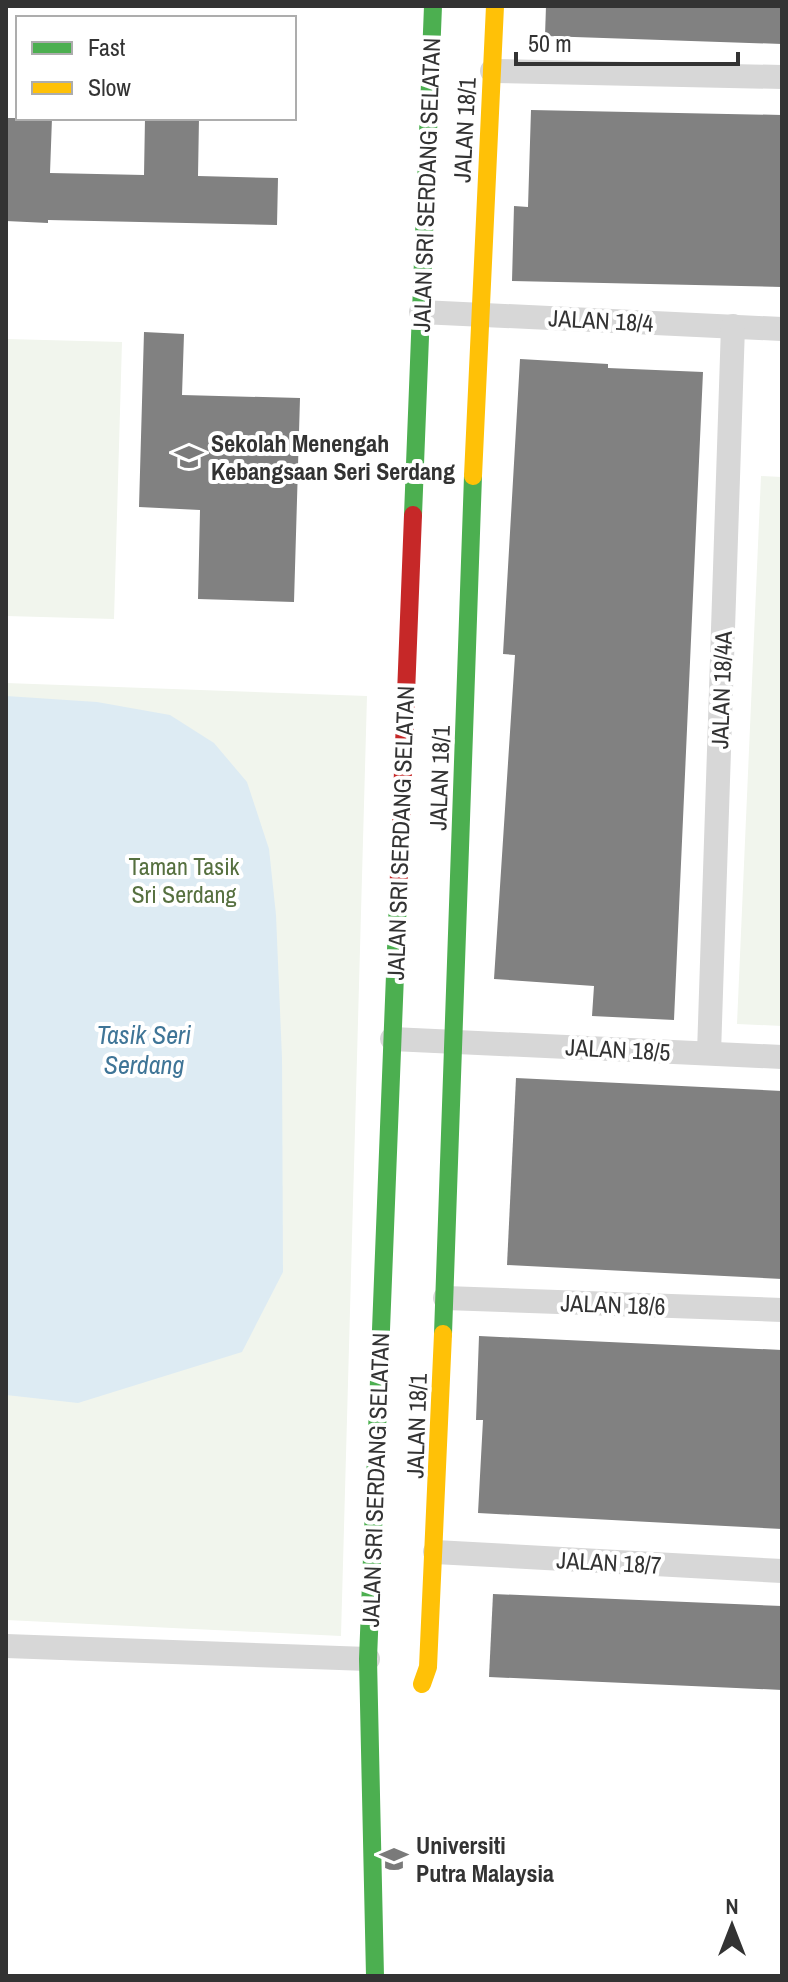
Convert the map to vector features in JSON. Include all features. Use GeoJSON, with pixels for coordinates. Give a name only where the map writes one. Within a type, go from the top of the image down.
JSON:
{"type":"FeatureCollection","features":[{"type":"Feature","properties":{"kind":"street","name":"JALAN SRI SERDANG SELATAN"},"geometry":{"type":"LineString","coordinates":[[375,1976],[368,1659],[433,6]]}},
{"type":"Feature","properties":{"kind":"street","name":"JALAN 18/1"},"geometry":{"type":"LineString","coordinates":[[422,1684],[428,1667],[435,1552],[479,315],[495,6]]}},
{"type":"Feature","properties":{"kind":"street"},"geometry":{"type":"LineString","coordinates":[[492,71],[782,77]]}},
{"type":"Feature","properties":{"kind":"street","name":"JALAN 18/4"},"geometry":{"type":"LineString","coordinates":[[421,312],[782,329]]}},
{"type":"Feature","properties":{"kind":"street","name":"JALAN 18/4A"},"geometry":{"type":"LineString","coordinates":[[709,1053],[733,326]]}},
{"type":"Feature","properties":{"kind":"street","name":"JALAN 18/5"},"geometry":{"type":"LineString","coordinates":[[392,1039],[782,1057]]}},
{"type":"Feature","properties":{"kind":"street","name":"JALAN 18/6"},"geometry":{"type":"LineString","coordinates":[[445,1298],[782,1310]]}},
{"type":"Feature","properties":{"kind":"street","name":"JALAN 18/7"},"geometry":{"type":"LineString","coordinates":[[435,1552],[782,1571]]}},
{"type":"Feature","properties":{"kind":"street","name":"JALAN SRI SERDANG SELATAN"},"geometry":{"type":"LineString","coordinates":[[6,1646],[368,1659]]}},
{"type":"Feature","properties":{"kind":"green space"},"geometry":{"type":"Polygon","coordinates":[[[6,339],[122,342],[114,619],[6,616],[6,339]]]}},
{"type":"Feature","properties":{"kind":"green space"},"geometry":{"type":"Polygon","coordinates":[[[761,476],[782,477],[782,1026],[737,1024],[761,476]]]}},
{"type":"Feature","properties":{"kind":"green space","name":"Taman Tasik Sri Serdang"},"geometry":{"type":"Polygon","coordinates":[[[6,683],[367,696],[341,1636],[6,1620],[6,683]]]}},
{"type":"Feature","properties":{"kind":"water","name":"Tasik Seri Serdang"},"geometry":{"type":"Polygon","coordinates":[[[6,696],[97,702],[170,715],[214,743],[247,782],[269,849],[276,915],[282,1058],[283,1272],[242,1352],[78,1403],[6,1395],[6,696]]]}},
{"type":"Feature","properties":{"kind":"building"},"geometry":{"type":"Polygon","coordinates":[[[546,6],[782,6],[782,44],[545,36],[546,6]]]}},
{"type":"Feature","properties":{"kind":"building"},"geometry":{"type":"Polygon","coordinates":[[[531,110],[782,115],[782,287],[512,281],[514,206],[528,207],[531,110]]]}},
{"type":"Feature","properties":{"kind":"building"},"geometry":{"type":"Polygon","coordinates":[[[6,118],[52,120],[50,173],[144,175],[145,120],[199,120],[198,176],[278,178],[277,225],[6,221],[6,118]]]}},
{"type":"Feature","properties":{"kind":"building"},"geometry":{"type":"Polygon","coordinates":[[[144,332],[184,334],[182,395],[300,398],[294,602],[198,599],[200,510],[139,507],[144,332]]]}},
{"type":"Feature","properties":{"kind":"building"},"geometry":{"type":"Polygon","coordinates":[[[520,359],[608,364],[608,368],[703,372],[674,1020],[592,1016],[594,986],[494,979],[515,655],[503,654],[520,359]]]}},
{"type":"Feature","properties":{"kind":"building"},"geometry":{"type":"Polygon","coordinates":[[[516,1078],[782,1091],[782,1279],[507,1265],[516,1078]]]}},
{"type":"Feature","properties":{"kind":"building"},"geometry":{"type":"Polygon","coordinates":[[[479,1336],[782,1350],[782,1529],[478,1513],[483,1420],[476,1420],[479,1336]]]}},
{"type":"Feature","properties":{"kind":"building"},"geometry":{"type":"Polygon","coordinates":[[[493,1594],[782,1606],[782,1690],[489,1677],[493,1594]]]}},
{"type":"Feature","properties":{"kind":"traffic: fast"},"geometry":{"type":"LineString","coordinates":[[413,515],[433,6]]}},
{"type":"Feature","properties":{"kind":"traffic: fast"},"geometry":{"type":"LineString","coordinates":[[443,1334],[473,476]]}},
{"type":"Feature","properties":{"kind":"traffic: fast"},"geometry":{"type":"LineString","coordinates":[[375,1976],[368,1659],[398,899]]}},
{"type":"Feature","properties":{"kind":"traffic: slow"},"geometry":{"type":"LineString","coordinates":[[473,476],[495,6]]}},
{"type":"Feature","properties":{"kind":"traffic: slow"},"geometry":{"type":"LineString","coordinates":[[422,1684],[428,1667],[443,1334]]}},
{"type":"Feature","properties":{"kind":"traffic: jam"},"geometry":{"type":"LineString","coordinates":[[398,899],[413,515]]}},
{"type":"Feature","properties":{"kind":"place","name":"Sekolah Menengah Kebangsaan Seri Serdang"},"geometry":{"type":"Point","coordinates":[189,457]}},
{"type":"Feature","properties":{"kind":"place","name":"Universiti Putra Malaysia"},"geometry":{"type":"Point","coordinates":[394,1859]}}]}
